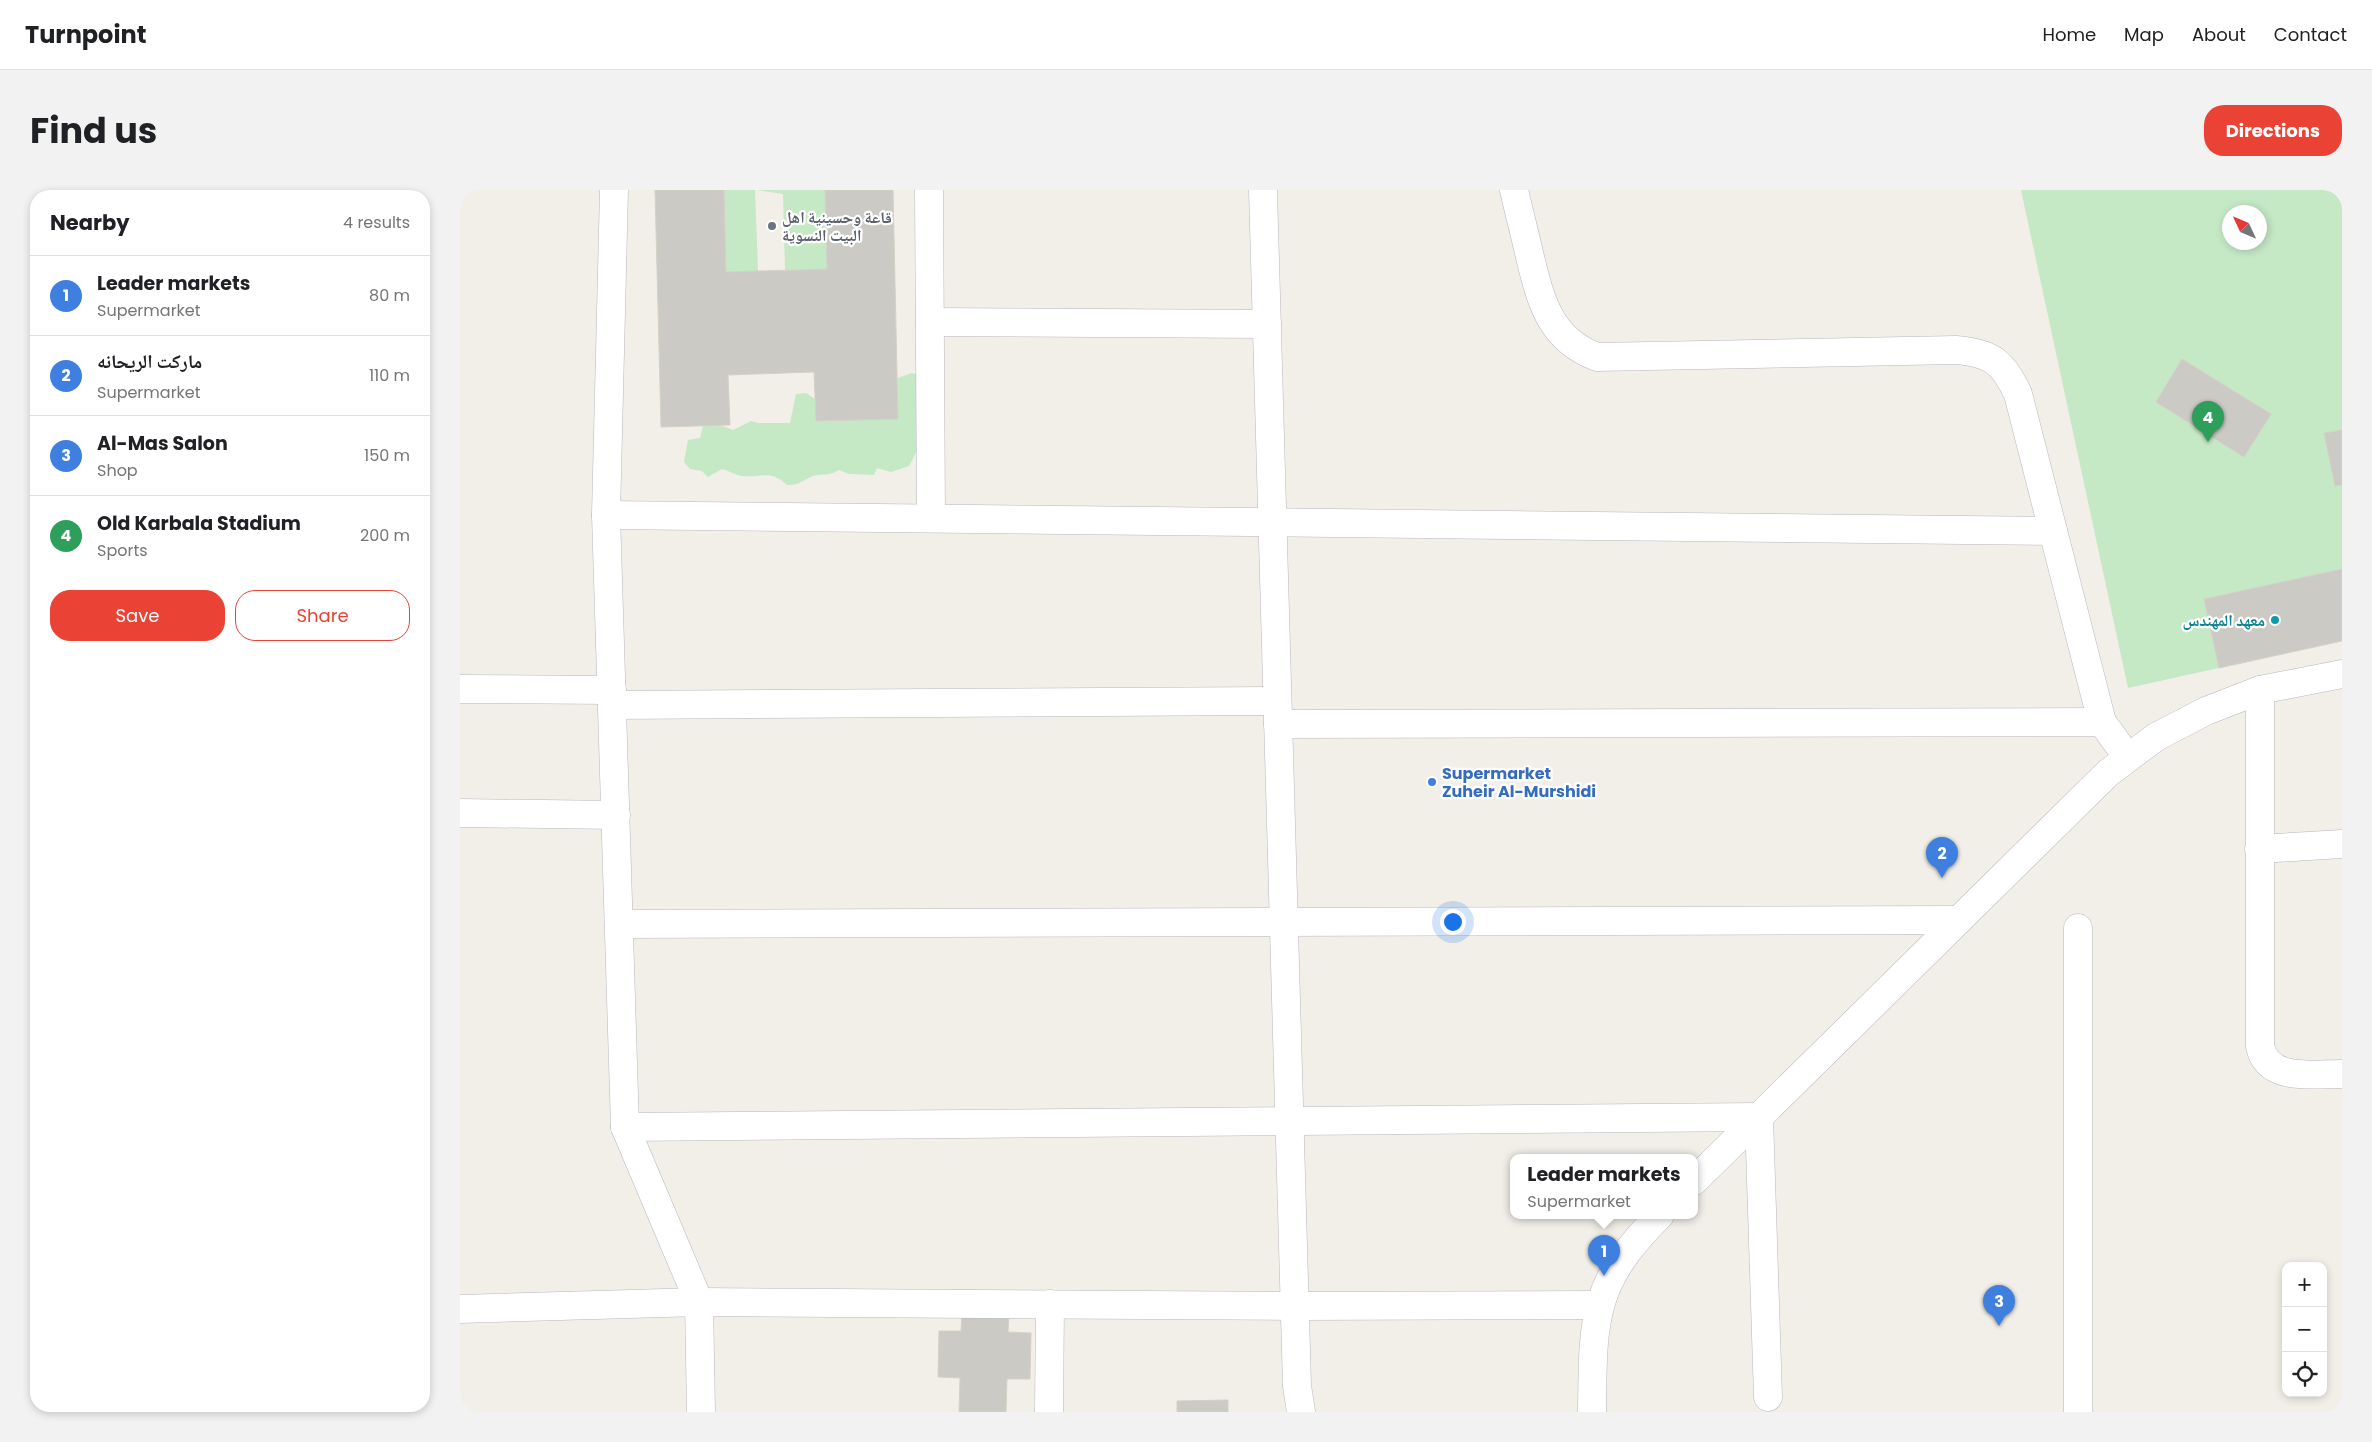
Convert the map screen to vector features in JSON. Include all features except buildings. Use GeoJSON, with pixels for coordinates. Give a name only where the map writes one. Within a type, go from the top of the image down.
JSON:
{"type":"FeatureCollection","features":[{"type":"Feature","properties":{"kind":"street"},"geometry":{"type":"LineString","coordinates":[[614,190],[606,515],[625,1126],[699,1302],[701,1412]]}},
{"type":"Feature","properties":{"kind":"street"},"geometry":{"type":"LineString","coordinates":[[929,190],[931,518]]}},
{"type":"Feature","properties":{"kind":"street"},"geometry":{"type":"LineString","coordinates":[[1263,190],[1297,1386],[1301,1412]]}},
{"type":"Feature","properties":{"kind":"street"},"geometry":{"type":"LineString","coordinates":[[1514,190],[1538,292],[1545,310],[1556,328],[1583,352],[1597,357],[1956,350],[1988,356],[2009,373],[2018,394],[2102,722],[2128,758]]}},
{"type":"Feature","properties":{"kind":"street"},"geometry":{"type":"LineString","coordinates":[[930,322],[1267,324]]}},
{"type":"Feature","properties":{"kind":"street"},"geometry":{"type":"LineString","coordinates":[[606,515],[2053,531]]}},
{"type":"Feature","properties":{"kind":"street"},"geometry":{"type":"LineString","coordinates":[[1698,1177],[2108,773],[2156,737],[2206,711],[2260,690],[2342,674]]}},
{"type":"Feature","properties":{"kind":"street"},"geometry":{"type":"LineString","coordinates":[[460,689],[613,698],[1278,713],[2102,722]]}},
{"type":"Feature","properties":{"kind":"street"},"geometry":{"type":"LineString","coordinates":[[2260,690],[2260,1046],[2266,1063],[2282,1072],[2342,1074]]}},
{"type":"Feature","properties":{"kind":"street"},"geometry":{"type":"LineString","coordinates":[[460,814],[616,815]]}},
{"type":"Feature","properties":{"kind":"street"},"geometry":{"type":"LineString","coordinates":[[2259,849],[2342,844]]}},
{"type":"Feature","properties":{"kind":"street"},"geometry":{"type":"LineString","coordinates":[[619,924],[1958,920]]}},
{"type":"Feature","properties":{"kind":"street"},"geometry":{"type":"LineString","coordinates":[[2078,928],[2078,1412]]}},
{"type":"Feature","properties":{"kind":"street"},"geometry":{"type":"LineString","coordinates":[[625,1126],[1759,1117]]}},
{"type":"Feature","properties":{"kind":"street"},"geometry":{"type":"LineString","coordinates":[[1759,1117],[1768,1397]]}},
{"type":"Feature","properties":{"kind":"street"},"geometry":{"type":"LineString","coordinates":[[1592,1412],[1593,1340],[1599,1305],[1612,1272],[1637,1238],[1656,1219]]}},
{"type":"Feature","properties":{"kind":"street"},"geometry":{"type":"LineString","coordinates":[[460,1309],[699,1302],[1295,1306],[1599,1305]]}},
{"type":"Feature","properties":{"kind":"street"},"geometry":{"type":"LineString","coordinates":[[1049,1412],[1050,1304]]}},
{"type":"Feature","properties":{"kind":"green space"},"geometry":{"type":"Polygon","coordinates":[[[724,190],[755,190],[758,271],[726,272],[724,190]]]}},
{"type":"Feature","properties":{"kind":"green space"},"geometry":{"type":"Polygon","coordinates":[[[757,190],[825,190],[827,269],[785,270],[783,194],[757,190]]]}},
{"type":"Feature","properties":{"kind":"green space"},"geometry":{"type":"Polygon","coordinates":[[[2021,190],[2342,190],[2342,641],[2128,688],[2021,190]]]}},
{"type":"Feature","properties":{"kind":"green space"},"geometry":{"type":"Polygon","coordinates":[[[911,373],[921,375],[922,441],[909,466],[891,472],[877,468],[874,475],[849,474],[839,470],[813,476],[794,485],[787,485],[776,477],[766,475],[742,476],[722,469],[708,477],[702,471],[690,469],[684,462],[688,440],[700,438],[703,426],[722,426],[733,430],[751,421],[758,423],[790,423],[796,394],[806,393],[815,399],[816,421],[898,419],[898,378],[911,373]]]}},
{"type":"Feature","properties":{"kind":"place","name":"قاعة وحسينية اهل البيت النسوية"},"geometry":{"type":"Point","coordinates":[772,226]}},
{"type":"Feature","properties":{"kind":"place","name":"Old Karbala Stadium"},"geometry":{"type":"Point","coordinates":[2208,442]}},
{"type":"Feature","properties":{"kind":"place","name":"معهد المهندس"},"geometry":{"type":"Point","coordinates":[2275,620]}},
{"type":"Feature","properties":{"kind":"place","name":"Supermarket Zuheir Al-Murshidi"},"geometry":{"type":"Point","coordinates":[1432,782]}},
{"type":"Feature","properties":{"kind":"place","name":"ماركت الريحانه"},"geometry":{"type":"Point","coordinates":[1942,878]}},
{"type":"Feature","properties":{"kind":"place","name":"Leader markets"},"geometry":{"type":"Point","coordinates":[1604,1276]}},
{"type":"Feature","properties":{"kind":"place","name":"Al-Mas Salon"},"geometry":{"type":"Point","coordinates":[1999,1326]}}]}
